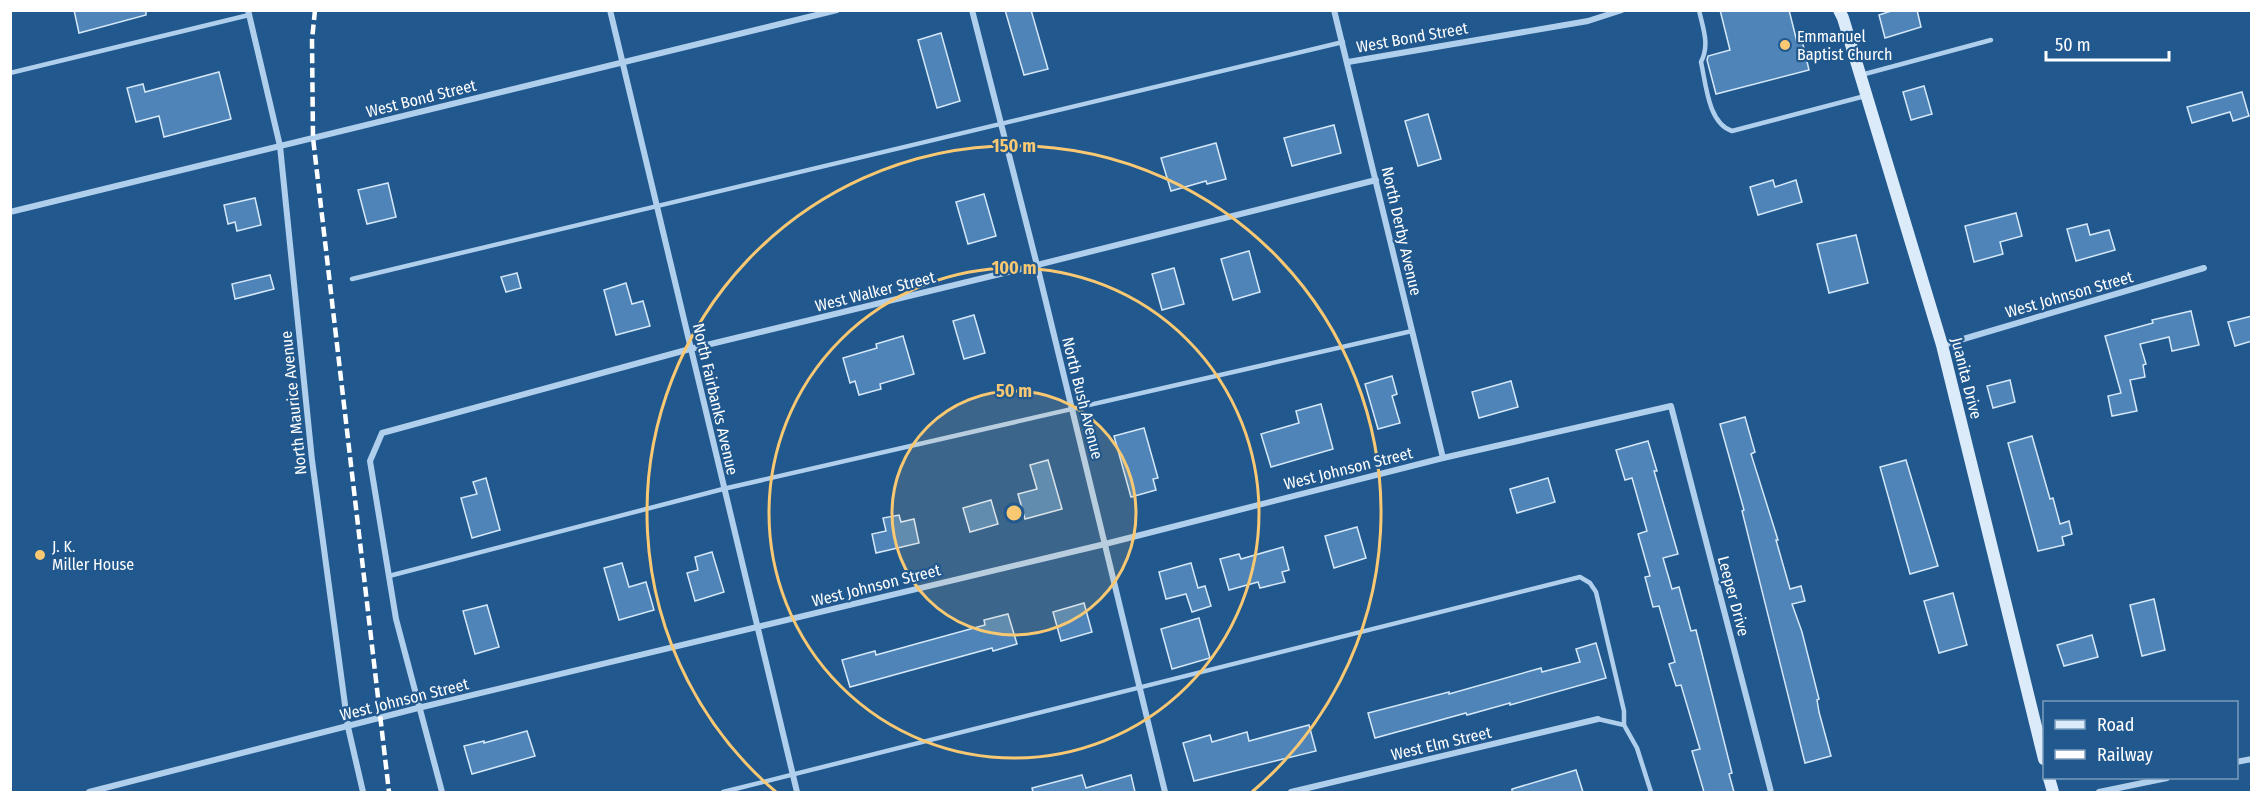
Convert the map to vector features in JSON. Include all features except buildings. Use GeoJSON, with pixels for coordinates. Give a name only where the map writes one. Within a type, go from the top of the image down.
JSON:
{"type":"FeatureCollection","features":[{"type":"Feature","properties":{"kind":"street","name":"North Fairbanks Avenue"},"geometry":{"type":"LineString","coordinates":[[610,10],[797,792]]}},
{"type":"Feature","properties":{"kind":"street","name":"West Bond Street"},"geometry":{"type":"LineString","coordinates":[[10,212],[837,10]]}},
{"type":"Feature","properties":{"kind":"street","name":"North Bush Avenue"},"geometry":{"type":"LineString","coordinates":[[972,10],[1165,792]]}},
{"type":"Feature","properties":{"kind":"street","name":"North Derby Avenue"},"geometry":{"type":"LineString","coordinates":[[1334,10],[1443,458]]}},
{"type":"Feature","properties":{"kind":"street","name":"West Bond Street"},"geometry":{"type":"LineString","coordinates":[[1348,62],[1588,21],[1622,10]]}},
{"type":"Feature","properties":{"kind":"street","name":"Juanita Drive"},"geometry":{"type":"LineString","coordinates":[[1839,10],[1861,75],[1942,345],[2043,755]]}},
{"type":"Feature","properties":{"kind":"street","name":"North Maurice Avenue"},"geometry":{"type":"LineString","coordinates":[[248,13],[280,146],[312,460],[348,727],[363,792]]}},
{"type":"Feature","properties":{"kind":"street","name":"West Walker Street"},"geometry":{"type":"LineString","coordinates":[[389,576],[370,461],[382,432],[690,349],[1037,266],[1376,180]]}},
{"type":"Feature","properties":{"kind":"street","name":"West Johnson Street"},"geometry":{"type":"LineString","coordinates":[[1942,345],[2204,268]]}},
{"type":"Feature","properties":{"kind":"street","name":"West Johnson Street"},"geometry":{"type":"LineString","coordinates":[[89,792],[418,708],[1105,543],[1443,458],[1671,406]]}},
{"type":"Feature","properties":{"kind":"street","name":"Leeper Drive"},"geometry":{"type":"LineString","coordinates":[[1671,406],[1772,792]]}},
{"type":"Feature","properties":{"kind":"street"},"geometry":{"type":"LineString","coordinates":[[389,576],[396,619],[442,792]]}},
{"type":"Feature","properties":{"kind":"street","name":"West Elm Street"},"geometry":{"type":"LineString","coordinates":[[1291,792],[1598,719]]}},
{"type":"Feature","properties":{"kind":"street"},"geometry":{"type":"LineString","coordinates":[[2099,792],[2158,779]]}},
{"type":"Feature","properties":{"kind":"lane"},"geometry":{"type":"LineString","coordinates":[[1699,10],[1707,44],[1701,62],[1716,120],[1725,128],[1732,130],[1867,95]]}},
{"type":"Feature","properties":{"kind":"lane"},"geometry":{"type":"LineString","coordinates":[[10,73],[248,13]]}},
{"type":"Feature","properties":{"kind":"lane"},"geometry":{"type":"LineString","coordinates":[[1861,75],[1991,40]]}},
{"type":"Feature","properties":{"kind":"lane"},"geometry":{"type":"LineString","coordinates":[[352,279],[657,208],[1001,122],[1343,42]]}},
{"type":"Feature","properties":{"kind":"lane"},"geometry":{"type":"LineString","coordinates":[[389,576],[723,489],[1412,331]]}},
{"type":"Feature","properties":{"kind":"lane"},"geometry":{"type":"LineString","coordinates":[[723,792],[1580,578],[1590,583],[1596,592],[1624,711],[1624,725],[1637,748],[1651,792]]}},
{"type":"Feature","properties":{"kind":"lane"},"geometry":{"type":"LineString","coordinates":[[1598,719],[1624,725]]}},
{"type":"Feature","properties":{"kind":"railway"},"geometry":{"type":"LineString","coordinates":[[315,10],[312,40],[313,138],[389,792]]}},
{"type":"Feature","properties":{"kind":"place","name":"Emmanuel Baptist Church"},"geometry":{"type":"Point","coordinates":[1785,45]}},
{"type":"Feature","properties":{"kind":"place","name":"J. K. Miller House"},"geometry":{"type":"Point","coordinates":[40,555]}}]}
